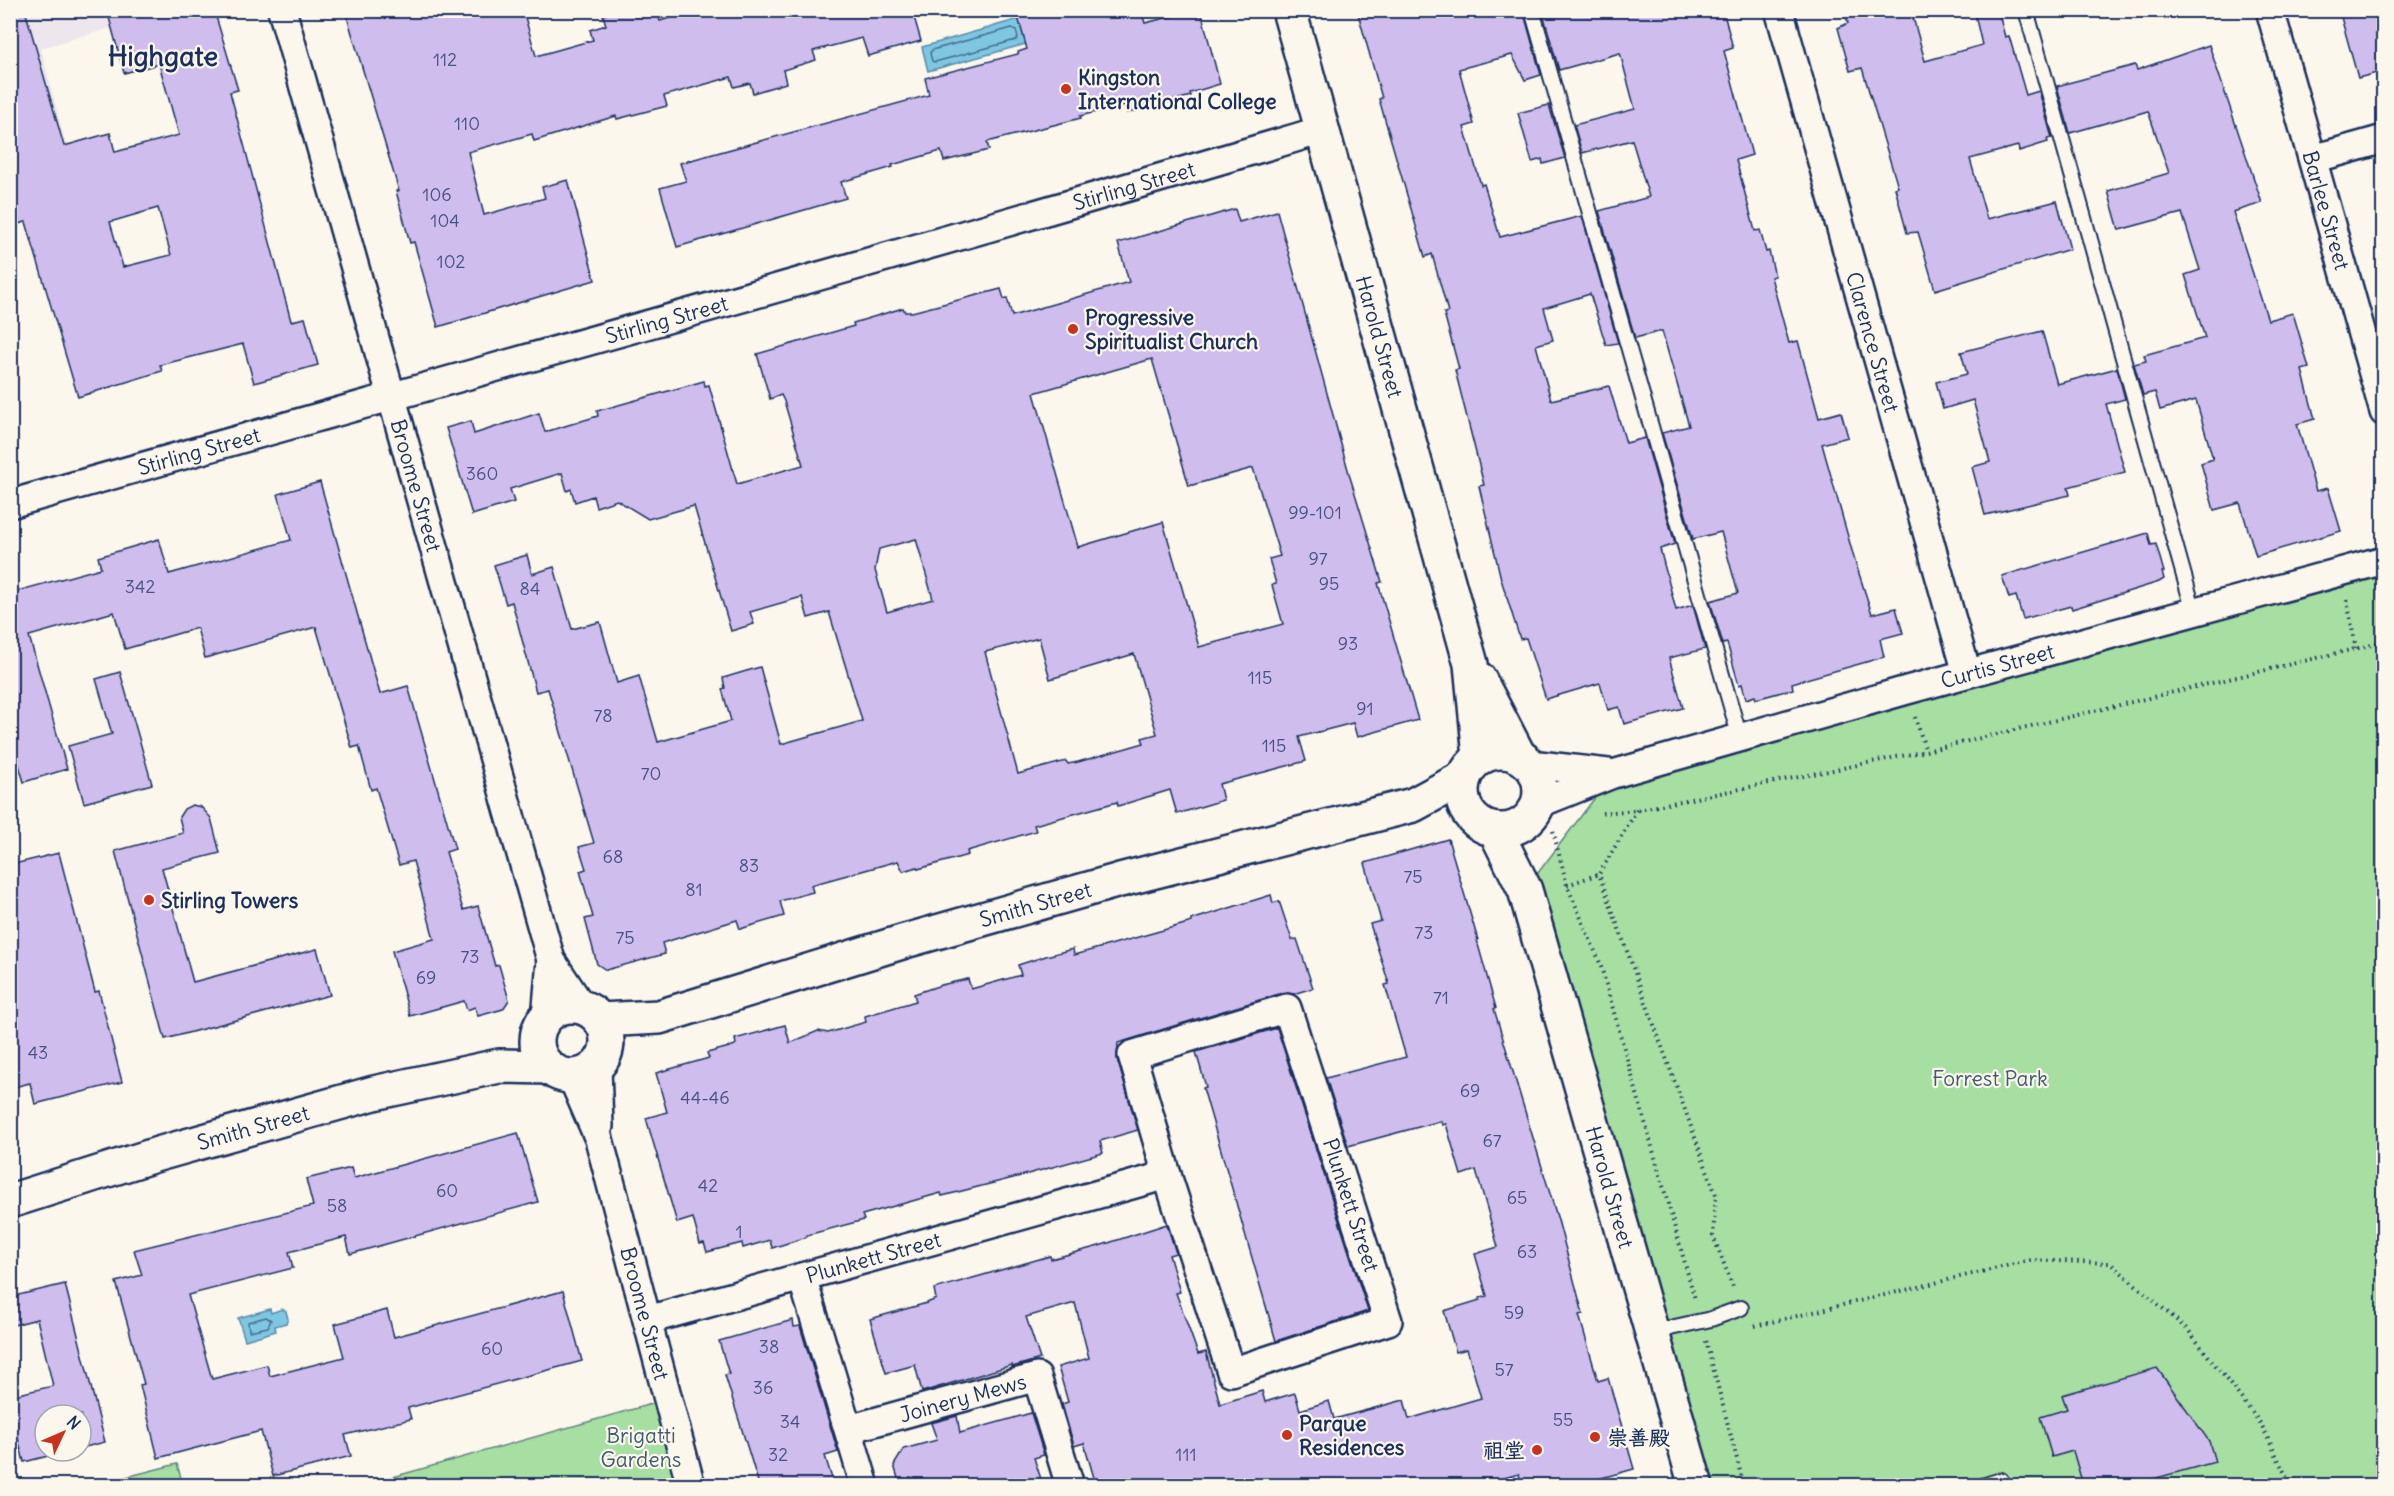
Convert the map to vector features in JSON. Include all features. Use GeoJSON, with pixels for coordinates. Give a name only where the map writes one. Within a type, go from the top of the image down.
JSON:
{"type":"FeatureCollection","features":[{"type":"Feature","properties":{"kind":"street","name":"Broome Street"},"geometry":{"type":"LineString","coordinates":[[282,10],[551,960],[691,1485]]}},
{"type":"Feature","properties":{"kind":"street","name":"Harold Street"},"geometry":{"type":"LineString","coordinates":[[1289,10],[1471,664],[1525,760]]}},
{"type":"Feature","properties":{"kind":"street","name":"Clarence Street"},"geometry":{"type":"LineString","coordinates":[[1779,10],[1967,674]]}},
{"type":"Feature","properties":{"kind":"street","name":"Barlee Street"},"geometry":{"type":"LineString","coordinates":[[2270,10],[2384,412]]}},
{"type":"Feature","properties":{"kind":"street","name":"Stirling Street"},"geometry":{"type":"LineString","coordinates":[[10,504],[390,396],[699,312],[1322,130]]}},
{"type":"Feature","properties":{"kind":"street"},"geometry":{"type":"LineString","coordinates":[[2313,159],[2384,139]]}},
{"type":"Feature","properties":{"kind":"street","name":"Curtis Street"},"geometry":{"type":"LineString","coordinates":[[1545,811],[1612,774],[2384,560]]}},
{"type":"Feature","properties":{"kind":"street","name":"Harold Street"},"geometry":{"type":"LineString","coordinates":[[1471,664],[1471,768]]}},
{"type":"Feature","properties":{"kind":"street"},"geometry":{"type":"LineString","coordinates":[[1499,751],[1525,760],[1539,783],[1545,811],[1516,828],[1483,824],[1462,799],[1471,768],[1489,753],[1499,751]]}},
{"type":"Feature","properties":{"kind":"street","name":"Curtis Street"},"geometry":{"type":"LineString","coordinates":[[1525,760],[1612,774]]}},
{"type":"Feature","properties":{"kind":"street","name":"Smith Street"},"geometry":{"type":"LineString","coordinates":[[10,1201],[158,1154],[363,1096],[499,1066],[905,941],[1097,887],[1413,805],[1471,768]]}},
{"type":"Feature","properties":{"kind":"street","name":"Smith Street"},"geometry":{"type":"LineString","coordinates":[[1413,805],[1483,824]]}},
{"type":"Feature","properties":{"kind":"street","name":"Harold Street"},"geometry":{"type":"LineString","coordinates":[[1525,890],[1545,811]]}},
{"type":"Feature","properties":{"kind":"street","name":"Harold Street"},"geometry":{"type":"LineString","coordinates":[[1483,824],[1525,890],[1696,1485]]}},
{"type":"Feature","properties":{"kind":"street","name":"Broome Street"},"geometry":{"type":"LineString","coordinates":[[551,960],[573,1043]]}},
{"type":"Feature","properties":{"kind":"street","name":"Plunkett Street"},"geometry":{"type":"LineString","coordinates":[[1287,1008],[1388,1321],[1231,1372],[1167,1175],[1132,1055],[1287,1008]]}},
{"type":"Feature","properties":{"kind":"street","name":"Plunkett Street"},"geometry":{"type":"LineString","coordinates":[[648,1320],[1167,1175]]}},
{"type":"Feature","properties":{"kind":"street"},"geometry":{"type":"LineString","coordinates":[[802,1277],[865,1485]]}},
{"type":"Feature","properties":{"kind":"street","name":"Joinery Mews"},"geometry":{"type":"LineString","coordinates":[[849,1429],[1037,1377],[1070,1485]]}},
{"type":"Feature","properties":{"kind":"lane"},"geometry":{"type":"LineString","coordinates":[[1532,10],[1740,738]]}},
{"type":"Feature","properties":{"kind":"lane"},"geometry":{"type":"LineString","coordinates":[[2026,10],[2194,612]]}},
{"type":"Feature","properties":{"kind":"lane"},"geometry":{"type":"LineString","coordinates":[[1652,1332],[1701,1321],[1742,1308]]}},
{"type":"Feature","properties":{"kind":"lane"},"geometry":{"type":"LineString","coordinates":[[1983,1485],[2001,1480]]}},
{"type":"Feature","properties":{"kind":"path"},"geometry":{"type":"LineString","coordinates":[[2345,593],[2356,649]]}},
{"type":"Feature","properties":{"kind":"path"},"geometry":{"type":"LineString","coordinates":[[1595,813],[1637,810],[1926,751],[2384,642]]}},
{"type":"Feature","properties":{"kind":"path"},"geometry":{"type":"LineString","coordinates":[[1567,885],[1599,874],[1637,810]]}},
{"type":"Feature","properties":{"kind":"path"},"geometry":{"type":"LineString","coordinates":[[1545,811],[1561,858],[1567,885],[1600,963],[1701,1321],[1744,1485]]}},
{"type":"Feature","properties":{"kind":"path"},"geometry":{"type":"LineString","coordinates":[[1599,874],[1716,1195],[1713,1236],[1749,1327],[2031,1260],[2110,1263],[2188,1330],[2261,1424],[2291,1485]]}},
{"type":"Feature","properties":{"kind":"shaded area"},"geometry":{"type":"Polygon","coordinates":[[[11,11],[170,11],[41,48],[65,141],[11,157],[11,11]]]}},
{"type":"Feature","properties":{"kind":"green space","name":"Forrest Park"},"geometry":{"type":"Polygon","coordinates":[[[2383,560],[2383,1485],[1696,1485],[1525,890],[1613,774],[2383,560]]]}},
{"type":"Feature","properties":{"kind":"green space","name":"Brigatti Gardens"},"geometry":{"type":"Polygon","coordinates":[[[669,1399],[691,1486],[361,1486],[669,1399]]]}},
{"type":"Feature","properties":{"kind":"green space"},"geometry":{"type":"Polygon","coordinates":[[[177,1464],[183,1485],[95,1485],[177,1464]]]}},
{"type":"Feature","properties":{"kind":"water"},"geometry":{"type":"Polygon","coordinates":[[[1019,19],[1026,44],[928,71],[922,47],[1019,19]]]}},
{"type":"Feature","properties":{"kind":"water"},"geometry":{"type":"Polygon","coordinates":[[[270,1309],[271,1313],[282,1309],[286,1311],[288,1319],[286,1323],[275,1326],[276,1331],[245,1340],[238,1318],[270,1309]]]}},
{"type":"Feature","properties":{"kind":"building"},"geometry":{"type":"Polygon","coordinates":[[[10,10],[25,10],[64,146],[110,133],[115,152],[179,135],[159,64],[124,73],[107,10],[214,10],[238,90],[230,92],[291,321],[305,318],[318,365],[254,383],[243,344],[160,365],[162,371],[78,397],[26,222],[10,226],[10,10]],[[158,208],[110,222],[123,267],[171,255],[158,208]]]}},
{"type":"Feature","properties":{"kind":"building"},"geometry":{"type":"Polygon","coordinates":[[[345,10],[523,10],[536,56],[593,40],[590,30],[606,25],[603,15],[618,10],[640,10],[642,17],[657,12],[660,21],[695,10],[912,10],[921,41],[868,56],[862,38],[813,51],[816,60],[783,70],[786,83],[753,93],[750,83],[734,87],[731,77],[664,96],[667,106],[617,119],[616,116],[534,141],[532,134],[468,152],[484,215],[545,198],[542,187],[568,180],[595,280],[438,327],[414,242],[410,243],[396,191],[399,191],[345,10]]]}},
{"type":"Feature","properties":{"kind":"building"},"geometry":{"type":"Polygon","coordinates":[[[1016,10],[1141,10],[1145,23],[1198,10],[1199,16],[1202,15],[1220,84],[1190,93],[1191,96],[1127,113],[1124,105],[987,142],[989,150],[944,161],[941,151],[892,165],[893,167],[841,182],[846,198],[677,247],[660,188],[686,181],[680,163],[929,95],[925,78],[1018,54],[1027,49],[1016,10]]]}},
{"type":"Feature","properties":{"kind":"building"},"geometry":{"type":"Polygon","coordinates":[[[1357,10],[1443,10],[1445,18],[1471,10],[1523,10],[1541,75],[1525,80],[1512,55],[1459,69],[1474,124],[1464,127],[1481,185],[1484,184],[1500,237],[1582,216],[1618,343],[1606,345],[1590,294],[1544,308],[1553,340],[1536,345],[1551,400],[1609,386],[1626,443],[1645,438],[1675,544],[1660,549],[1676,610],[1693,605],[1705,649],[1669,658],[1683,708],[1624,724],[1619,707],[1608,710],[1600,683],[1546,699],[1526,638],[1520,639],[1501,579],[1479,486],[1484,485],[1455,370],[1459,369],[1444,313],[1448,312],[1432,254],[1425,257],[1379,99],[1382,98],[1357,10]]]}},
{"type":"Feature","properties":{"kind":"building"},"geometry":{"type":"Polygon","coordinates":[[[1542,10],[1723,10],[1733,48],[1724,51],[1752,155],[1736,160],[1755,231],[1760,230],[1766,252],[1769,251],[1775,276],[1771,277],[1789,343],[1798,341],[1819,418],[1841,412],[1848,437],[1822,444],[1872,614],[1896,608],[1903,633],[1880,639],[1884,657],[1792,683],[1793,689],[1756,699],[1755,696],[1746,699],[1742,684],[1739,685],[1727,643],[1723,644],[1710,601],[1738,593],[1721,532],[1693,539],[1662,433],[1689,426],[1662,331],[1635,338],[1599,211],[1649,197],[1632,140],[1582,153],[1574,125],[1635,109],[1620,53],[1559,70],[1542,10]]]}},
{"type":"Feature","properties":{"kind":"building"},"geometry":{"type":"Polygon","coordinates":[[[1844,10],[1911,10],[1925,61],[1982,45],[1974,10],[1998,10],[2005,37],[2009,36],[2026,95],[2039,91],[2052,138],[2047,139],[2048,142],[2019,151],[2018,146],[1970,159],[1987,219],[2057,201],[2070,249],[1935,290],[1918,232],[1907,233],[1895,188],[1898,187],[1862,68],[1850,71],[1838,28],[1848,23],[1844,10]]]}},
{"type":"Feature","properties":{"kind":"building"},"geometry":{"type":"Polygon","coordinates":[[[2339,10],[2384,10],[2384,71],[2358,78],[2339,10]]]}},
{"type":"Feature","properties":{"kind":"building"},"geometry":{"type":"Polygon","coordinates":[[[2209,45],[2262,203],[2233,212],[2268,320],[2293,313],[2309,368],[2302,370],[2315,419],[2297,424],[2316,491],[2328,488],[2341,531],[2256,556],[2240,503],[2214,510],[2201,463],[2213,459],[2196,400],[2160,410],[2155,392],[2143,395],[2134,364],[2146,361],[2144,355],[2205,338],[2185,275],[2200,270],[2182,213],[2119,230],[2108,191],[2169,173],[2148,111],[2070,133],[2057,86],[2135,65],[2137,70],[2209,45]]]}},
{"type":"Feature","properties":{"kind":"building"},"geometry":{"type":"Polygon","coordinates":[[[1549,105],[1565,158],[1543,164],[1542,159],[1532,162],[1518,113],[1549,105]]]}},
{"type":"Feature","properties":{"kind":"building"},"geometry":{"type":"Polygon","coordinates":[[[1235,209],[1239,222],[1277,211],[1350,477],[1382,582],[1378,583],[1418,720],[1357,737],[1353,723],[1299,737],[1306,761],[1219,784],[1223,800],[1177,814],[1170,790],[1118,806],[1117,802],[1034,825],[1036,831],[967,851],[968,855],[918,869],[917,867],[903,871],[898,861],[811,885],[813,892],[780,901],[784,916],[740,929],[737,920],[662,943],[665,954],[606,970],[597,964],[585,919],[593,917],[580,871],[586,869],[579,847],[594,843],[548,689],[536,692],[512,602],[506,604],[494,565],[527,555],[532,574],[554,567],[572,629],[600,622],[617,683],[639,676],[658,742],[731,721],[722,689],[725,688],[723,678],[760,667],[781,744],[862,721],[861,717],[829,612],[808,618],[802,597],[750,612],[754,624],[731,631],[694,506],[648,519],[617,500],[596,507],[593,496],[575,502],[571,489],[567,491],[562,473],[510,489],[514,502],[472,515],[446,428],[471,421],[474,434],[539,413],[545,432],[598,416],[597,411],[704,381],[705,386],[709,385],[737,484],[803,465],[784,401],[781,395],[770,399],[757,354],[854,326],[853,323],[903,308],[905,312],[912,312],[1001,289],[1004,299],[1007,298],[1012,316],[1129,282],[1118,243],[1235,209]],[[1152,359],[1034,393],[1078,547],[1163,522],[1199,647],[1283,624],[1272,585],[1276,584],[1269,559],[1280,556],[1253,468],[1189,486],[1152,359]],[[916,539],[879,549],[875,570],[887,612],[933,599],[916,539]],[[1039,638],[985,652],[1018,774],[1066,761],[1068,764],[1078,762],[1144,743],[1142,738],[1157,734],[1134,654],[1050,679],[1039,638]]]}},
{"type":"Feature","properties":{"kind":"building"},"geometry":{"type":"Polygon","coordinates":[[[2042,331],[2057,384],[2117,368],[2125,399],[2106,404],[2125,472],[2068,487],[2070,495],[1985,515],[1972,467],[1990,462],[1973,400],[1943,409],[1936,382],[1967,374],[1961,352],[2042,331]]]}},
{"type":"Feature","properties":{"kind":"building"},"geometry":{"type":"Polygon","coordinates":[[[320,482],[380,694],[408,686],[455,849],[446,852],[463,910],[478,906],[495,966],[499,965],[509,1000],[503,1009],[478,1016],[475,1007],[467,1010],[464,1001],[410,1016],[392,951],[434,939],[413,861],[399,865],[376,788],[371,790],[359,746],[352,748],[316,627],[205,658],[197,628],[125,649],[114,612],[29,636],[67,769],[24,782],[10,735],[10,593],[101,568],[98,557],[159,539],[169,574],[291,540],[278,494],[320,482]]]}},
{"type":"Feature","properties":{"kind":"building"},"geometry":{"type":"Polygon","coordinates":[[[2148,533],[2151,545],[2156,544],[2164,572],[2162,572],[2164,579],[2159,582],[2072,609],[2071,606],[2023,619],[2016,596],[2009,598],[2002,576],[2148,533]]]}},
{"type":"Feature","properties":{"kind":"building"},"geometry":{"type":"Polygon","coordinates":[[[120,672],[152,784],[84,803],[68,746],[112,734],[96,679],[120,672]]]}},
{"type":"Feature","properties":{"kind":"building","name":"Stirling Towers"},"geometry":{"type":"Polygon","coordinates":[[[192,805],[201,807],[211,818],[220,853],[162,868],[193,982],[317,949],[330,995],[165,1039],[115,851],[183,833],[179,817],[184,809],[192,805]]]}},
{"type":"Feature","properties":{"kind":"building"},"geometry":{"type":"Polygon","coordinates":[[[1448,839],[1478,940],[1496,1008],[1494,1009],[1558,1220],[1583,1314],[1579,1315],[1598,1381],[1608,1378],[1634,1469],[1576,1485],[1522,1485],[1519,1474],[1479,1485],[1096,1485],[1084,1443],[1074,1446],[1062,1404],[1068,1402],[1058,1367],[1089,1358],[1075,1303],[1026,1317],[1040,1359],[922,1392],[915,1365],[886,1373],[870,1319],[936,1299],[934,1289],[1050,1256],[1051,1259],[1099,1246],[1167,1224],[1176,1253],[1169,1255],[1180,1292],[1176,1293],[1198,1354],[1206,1352],[1220,1404],[1262,1391],[1265,1402],[1295,1393],[1300,1410],[1329,1401],[1334,1419],[1404,1400],[1409,1419],[1481,1398],[1467,1349],[1456,1352],[1444,1311],[1487,1296],[1475,1254],[1498,1247],[1476,1170],[1461,1175],[1446,1124],[1442,1125],[1441,1121],[1348,1146],[1326,1078],[1406,1057],[1385,985],[1389,984],[1370,924],[1381,921],[1365,863],[1448,839]]]}},
{"type":"Feature","properties":{"kind":"building"},"geometry":{"type":"Polygon","coordinates":[[[59,853],[95,992],[99,991],[122,1082],[35,1104],[30,1083],[10,1088],[10,865],[59,853]]]}},
{"type":"Feature","properties":{"kind":"building"},"geometry":{"type":"Polygon","coordinates":[[[1271,895],[1273,903],[1279,901],[1292,940],[1297,939],[1313,988],[1293,994],[1282,993],[1118,1043],[1117,1059],[1138,1130],[1100,1141],[1103,1153],[1017,1177],[942,1196],[941,1193],[862,1215],[864,1220],[807,1235],[807,1237],[772,1248],[770,1240],[743,1248],[742,1243],[707,1252],[704,1243],[700,1244],[693,1218],[677,1223],[646,1118],[667,1112],[656,1073],[709,1058],[707,1053],[733,1046],[736,1044],[735,1039],[785,1025],[790,1043],[818,1031],[828,1033],[866,1022],[865,1016],[916,1001],[914,994],[941,985],[968,979],[971,989],[1021,975],[1018,965],[1046,956],[1073,949],[1074,955],[1192,922],[1191,920],[1271,895]]]}},
{"type":"Feature","properties":{"kind":"building"},"geometry":{"type":"Polygon","coordinates":[[[1277,1028],[1368,1311],[1276,1341],[1203,1088],[1206,1087],[1196,1052],[1277,1028]]]}},
{"type":"Feature","properties":{"kind":"building"},"geometry":{"type":"Polygon","coordinates":[[[518,1133],[538,1202],[350,1254],[346,1237],[289,1252],[293,1268],[188,1295],[212,1379],[267,1365],[270,1376],[344,1357],[335,1324],[387,1310],[394,1337],[563,1291],[582,1361],[408,1408],[411,1419],[345,1435],[351,1456],[273,1476],[261,1431],[158,1458],[140,1385],[144,1384],[116,1282],[142,1275],[134,1250],[313,1206],[306,1179],[351,1168],[354,1178],[518,1133]]]}},
{"type":"Feature","properties":{"kind":"building"},"geometry":{"type":"Polygon","coordinates":[[[65,1284],[105,1442],[93,1445],[93,1403],[33,1403],[33,1460],[24,1462],[10,1407],[10,1396],[53,1386],[37,1319],[10,1326],[10,1297],[65,1284]]]}},
{"type":"Feature","properties":{"kind":"building"},"geometry":{"type":"Polygon","coordinates":[[[793,1320],[794,1327],[800,1326],[838,1452],[825,1456],[834,1485],[759,1485],[725,1375],[729,1374],[719,1341],[793,1320]]]}},
{"type":"Feature","properties":{"kind":"building"},"geometry":{"type":"Polygon","coordinates":[[[2157,1368],[2209,1441],[2215,1462],[2131,1485],[2083,1485],[2073,1451],[2052,1457],[2040,1417],[2067,1409],[2062,1395],[2157,1368]]]}},
{"type":"Feature","properties":{"kind":"building"},"geometry":{"type":"Polygon","coordinates":[[[1031,1413],[1044,1455],[1034,1458],[1043,1485],[900,1485],[894,1465],[904,1449],[937,1440],[931,1423],[957,1416],[960,1433],[1031,1413]]]}},
{"type":"Feature","properties":{"kind":"place","name":"Kingston International College"},"geometry":{"type":"Point","coordinates":[1066,89]}},
{"type":"Feature","properties":{"kind":"place","name":"Progressive Spiritualist Church"},"geometry":{"type":"Point","coordinates":[1073,329]}},
{"type":"Feature","properties":{"kind":"place","name":"Stirling Towers"},"geometry":{"type":"Point","coordinates":[149,900]}},
{"type":"Feature","properties":{"kind":"place","name":"Parque Residences"},"geometry":{"type":"Point","coordinates":[1287,1435]}},
{"type":"Feature","properties":{"kind":"place","name":"崇善殿"},"geometry":{"type":"Point","coordinates":[1595,1437]}},
{"type":"Feature","properties":{"kind":"place","name":"祖堂"},"geometry":{"type":"Point","coordinates":[1537,1450]}},
{"type":"Feature","properties":{"kind":"district","name":"Highgate"},"geometry":{"type":"Point","coordinates":[163,56]}}]}
